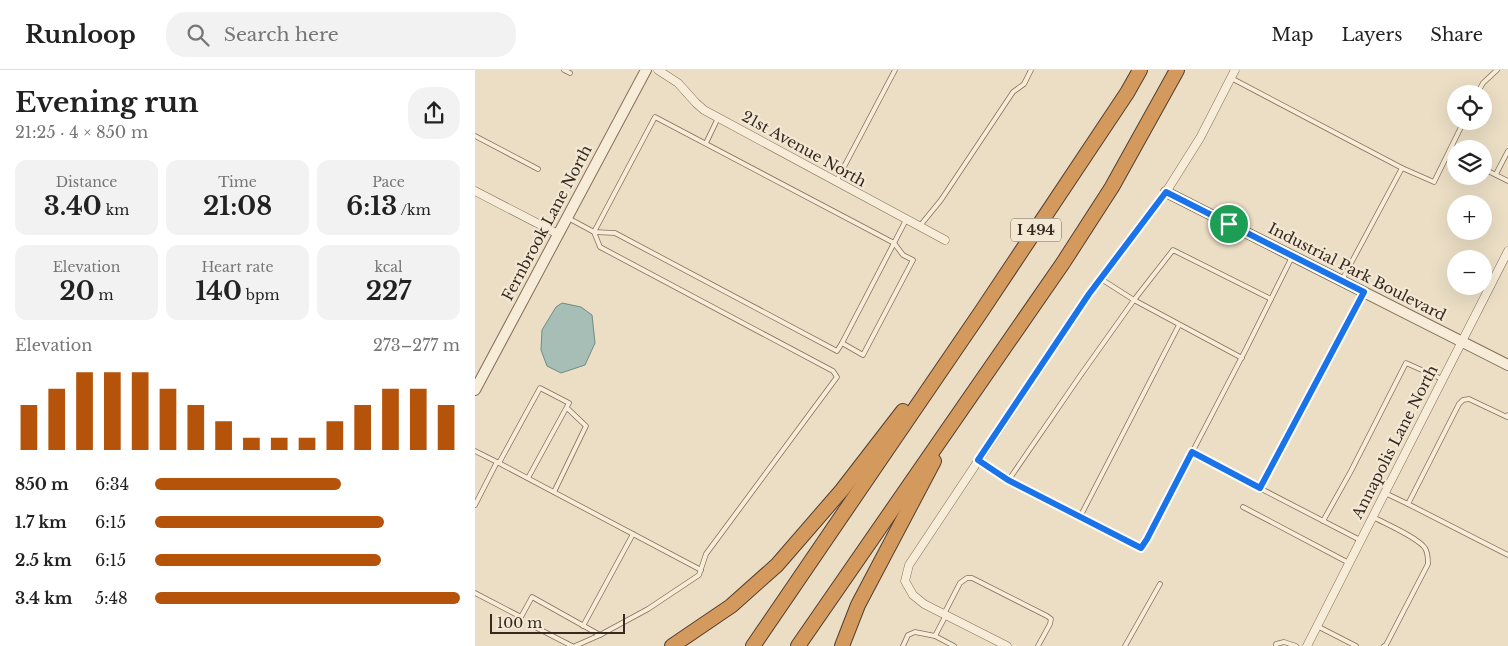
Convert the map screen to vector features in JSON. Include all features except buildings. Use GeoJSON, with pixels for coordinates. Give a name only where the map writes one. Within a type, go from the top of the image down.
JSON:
{"type":"FeatureCollection","features":[{"type":"Feature","properties":{"kind":"highway","name":"I 494"},"geometry":{"type":"LineString","coordinates":[[753,646],[1117,110],[1140,70]]}},
{"type":"Feature","properties":{"kind":"highway","name":"I 494"},"geometry":{"type":"LineString","coordinates":[[798,646],[1063,263],[1112,187],[1177,70]]}},
{"type":"Feature","properties":{"kind":"highway"},"geometry":{"type":"LineString","coordinates":[[672,646],[731,606],[777,565],[842,490],[907,405],[929,387]]}},
{"type":"Feature","properties":{"kind":"highway"},"geometry":{"type":"LineString","coordinates":[[842,646],[858,605],[935,460],[974,392]]}},
{"type":"Feature","properties":{"kind":"street","name":"Fernbrook Lane North"},"geometry":{"type":"LineString","coordinates":[[475,390],[646,70]]}},
{"type":"Feature","properties":{"kind":"street","name":"21st Avenue North"},"geometry":{"type":"LineString","coordinates":[[658,70],[678,83],[704,110],[945,240]]}},
{"type":"Feature","properties":{"kind":"street"},"geometry":{"type":"LineString","coordinates":[[1007,646],[923,604],[913,595],[905,581],[909,565],[1101,279],[1166,192],[1200,138],[1235,70]]}},
{"type":"Feature","properties":{"kind":"street"},"geometry":{"type":"LineString","coordinates":[[475,191],[558,234]]}},
{"type":"Feature","properties":{"kind":"street","name":"Industrial Park Boulevard"},"geometry":{"type":"LineString","coordinates":[[1166,192],[1508,364]]}},
{"type":"Feature","properties":{"kind":"street","name":"Annapolis Lane North"},"geometry":{"type":"LineString","coordinates":[[1307,646],[1508,251]]}},
{"type":"Feature","properties":{"kind":"lane"},"geometry":{"type":"LineString","coordinates":[[564,70],[570,73]]}},
{"type":"Feature","properties":{"kind":"lane"},"geometry":{"type":"LineString","coordinates":[[836,182],[895,70]]}},
{"type":"Feature","properties":{"kind":"lane"},"geometry":{"type":"LineString","coordinates":[[919,226],[941,200],[1013,92],[1024,84],[1031,70]]}},
{"type":"Feature","properties":{"kind":"lane"},"geometry":{"type":"LineString","coordinates":[[1482,85],[1497,70]]}},
{"type":"Feature","properties":{"kind":"lane"},"geometry":{"type":"LineString","coordinates":[[1231,78],[1402,168],[1434,182],[1447,157]]}},
{"type":"Feature","properties":{"kind":"lane"},"geometry":{"type":"LineString","coordinates":[[537,628],[573,646],[600,635],[648,610],[699,575],[706,554],[837,377],[833,371],[600,247],[594,232],[655,117],[895,244],[903,255],[913,260],[863,355],[842,343]]}},
{"type":"Feature","properties":{"kind":"lane"},"geometry":{"type":"LineString","coordinates":[[706,143],[718,118]]}},
{"type":"Feature","properties":{"kind":"lane"},"geometry":{"type":"LineString","coordinates":[[475,136],[538,168]]}},
{"type":"Feature","properties":{"kind":"lane"},"geometry":{"type":"LineString","coordinates":[[1495,174],[1508,151]]}},
{"type":"Feature","properties":{"kind":"lane"},"geometry":{"type":"LineString","coordinates":[[1342,280],[1402,168]]}},
{"type":"Feature","properties":{"kind":"lane"},"geometry":{"type":"LineString","coordinates":[[1492,172],[1508,181]]}},
{"type":"Feature","properties":{"kind":"lane"},"geometry":{"type":"LineString","coordinates":[[567,218],[594,232],[615,233],[837,351],[906,220]]}},
{"type":"Feature","properties":{"kind":"lane"},"geometry":{"type":"LineString","coordinates":[[1008,480],[1134,300],[1173,250],[1271,299]]}},
{"type":"Feature","properties":{"kind":"lane"},"geometry":{"type":"LineString","coordinates":[[978,460],[1008,480],[1141,548],[1242,358],[1293,256]]}},
{"type":"Feature","properties":{"kind":"lane"},"geometry":{"type":"LineString","coordinates":[[1101,279],[1134,300],[1242,358]]}},
{"type":"Feature","properties":{"kind":"lane"},"geometry":{"type":"LineString","coordinates":[[1260,488],[1364,292]]}},
{"type":"Feature","properties":{"kind":"lane"},"geometry":{"type":"LineString","coordinates":[[1080,517],[1179,324]]}},
{"type":"Feature","properties":{"kind":"lane"},"geometry":{"type":"LineString","coordinates":[[1323,521],[1351,471],[1406,363],[1443,379]]}},
{"type":"Feature","properties":{"kind":"lane"},"geometry":{"type":"LineString","coordinates":[[475,505],[540,388],[569,403],[528,478]]}},
{"type":"Feature","properties":{"kind":"lane"},"geometry":{"type":"LineString","coordinates":[[1408,504],[1459,404],[1463,400],[1469,399],[1507,418],[1508,415]]}},
{"type":"Feature","properties":{"kind":"lane"},"geometry":{"type":"LineString","coordinates":[[553,492],[586,426],[567,408]]}},
{"type":"Feature","properties":{"kind":"lane"},"geometry":{"type":"LineString","coordinates":[[475,451],[701,570]]}},
{"type":"Feature","properties":{"kind":"lane"},"geometry":{"type":"LineString","coordinates":[[1192,452],[1361,540]]}},
{"type":"Feature","properties":{"kind":"lane"},"geometry":{"type":"LineString","coordinates":[[1385,493],[1508,555]]}},
{"type":"Feature","properties":{"kind":"lane"},"geometry":{"type":"LineString","coordinates":[[1243,507],[1349,562]]}},
{"type":"Feature","properties":{"kind":"lane"},"geometry":{"type":"LineString","coordinates":[[1373,516],[1411,538],[1424,548],[1428,557],[1428,564],[1384,646]]}},
{"type":"Feature","properties":{"kind":"lane"},"geometry":{"type":"LineString","coordinates":[[583,626],[633,534]]}},
{"type":"Feature","properties":{"kind":"lane"},"geometry":{"type":"LineString","coordinates":[[935,636],[960,583],[967,578],[972,578],[1047,616],[1051,620],[1038,646]]}},
{"type":"Feature","properties":{"kind":"lane"},"geometry":{"type":"LineString","coordinates":[[1125,646],[1160,584]]}},
{"type":"Feature","properties":{"kind":"lane"},"geometry":{"type":"LineString","coordinates":[[475,593],[521,617],[531,597],[600,635]]}},
{"type":"Feature","properties":{"kind":"lane"},"geometry":{"type":"LineString","coordinates":[[1317,626],[1356,646]]}},
{"type":"Feature","properties":{"kind":"lane"},"geometry":{"type":"LineString","coordinates":[[903,646],[909,635],[915,632],[935,636],[954,646]]}},
{"type":"Feature","properties":{"kind":"lane"},"geometry":{"type":"LineString","coordinates":[[1276,645],[1284,642],[1296,646]]}},
{"type":"Feature","properties":{"kind":"water"},"geometry":{"type":"Polygon","coordinates":[[[562,303],[581,307],[592,315],[595,343],[585,365],[561,373],[547,366],[541,350],[542,330],[556,307],[562,303]]]}},
{"type":"Feature","properties":{"kind":"route"},"geometry":{"type":"LineString","coordinates":[[1166,192],[1229,224],[1364,292],[1260,488],[1192,452],[1141,548],[1008,480],[978,460],[1089,294],[1166,192]]}}]}
